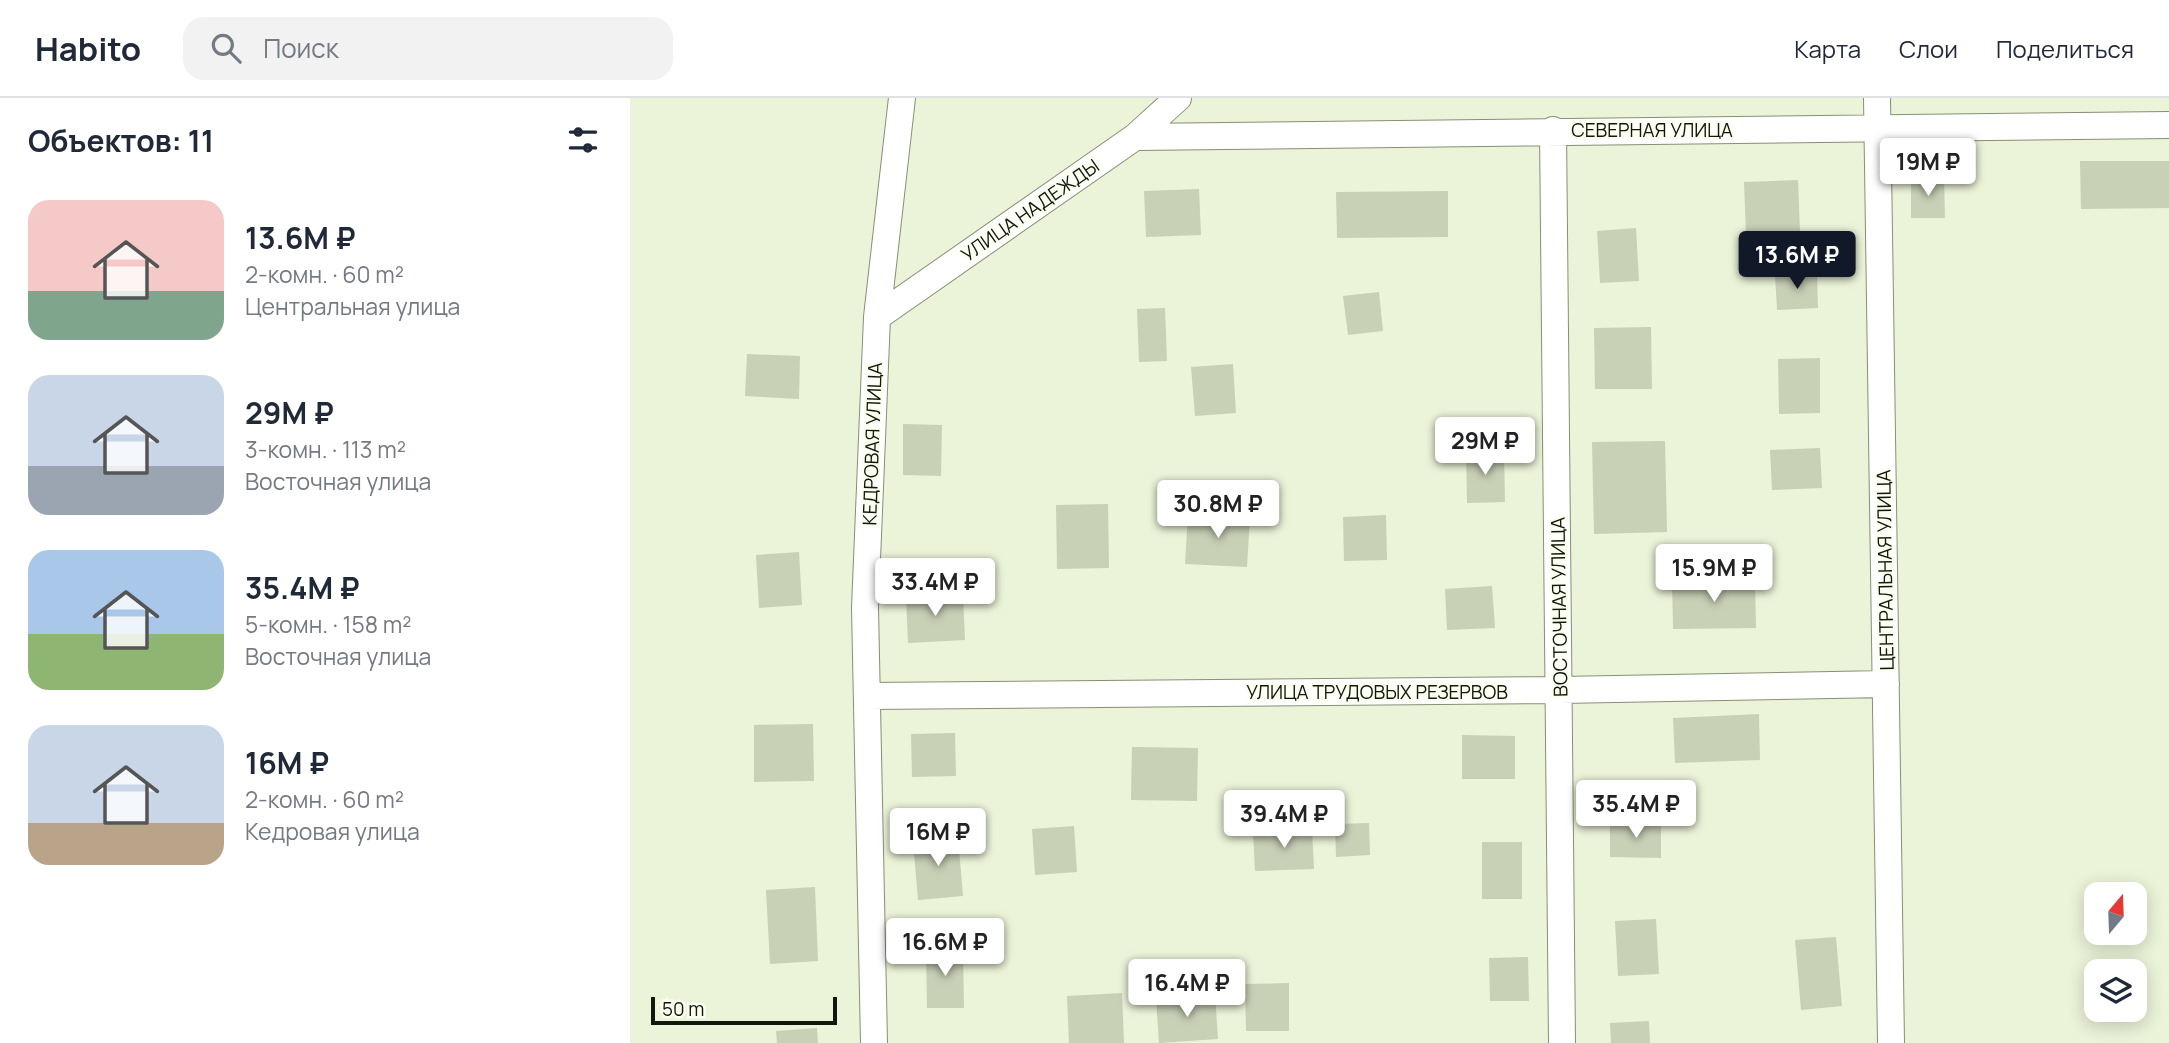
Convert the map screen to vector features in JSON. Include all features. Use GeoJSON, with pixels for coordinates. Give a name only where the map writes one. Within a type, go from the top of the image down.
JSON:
{"type":"FeatureCollection","features":[{"type":"Feature","properties":{"kind":"street","name":"КЕДРОВАЯ УЛИЦА"},"geometry":{"type":"LineString","coordinates":[[874,1043],[865,607],[877,317],[902,98]]}},
{"type":"Feature","properties":{"kind":"street","name":"УЛИЦА НАДЕЖДЫ"},"geometry":{"type":"LineString","coordinates":[[877,317],[1135,137],[1178,98]]}},
{"type":"Feature","properties":{"kind":"street","name":"ЦЕНТРАЛЬНАЯ УЛИЦА"},"geometry":{"type":"LineString","coordinates":[[1877,98],[1891,1043]]}},
{"type":"Feature","properties":{"kind":"street","name":"СЕВЕРНАЯ УЛИЦА"},"geometry":{"type":"LineString","coordinates":[[1135,137],[1553,130],[2169,125]]}},
{"type":"Feature","properties":{"kind":"street","name":"ВОСТОЧНАЯ УЛИЦА"},"geometry":{"type":"LineString","coordinates":[[1553,130],[1563,1043]]}},
{"type":"Feature","properties":{"kind":"street","name":"УЛИЦА ТРУДОВЫХ РЕЗЕРВОВ"},"geometry":{"type":"LineString","coordinates":[[867,695],[1560,690],[1886,684]]}},
{"type":"Feature","properties":{"kind":"building"},"geometry":{"type":"Polygon","coordinates":[[[2080,161],[2169,161],[2169,208],[2081,209],[2080,161]]]}},
{"type":"Feature","properties":{"kind":"building"},"geometry":{"type":"Polygon","coordinates":[[[1944,177],[1945,218],[1911,218],[1911,178],[1944,177]]]}},
{"type":"Feature","properties":{"kind":"building"},"geometry":{"type":"Polygon","coordinates":[[[1798,180],[1800,232],[1746,234],[1744,182],[1798,180]]]}},
{"type":"Feature","properties":{"kind":"building"},"geometry":{"type":"Polygon","coordinates":[[[1199,189],[1201,235],[1146,237],[1144,191],[1199,189]]]}},
{"type":"Feature","properties":{"kind":"building"},"geometry":{"type":"Polygon","coordinates":[[[1448,191],[1448,237],[1337,238],[1336,192],[1448,191]]]}},
{"type":"Feature","properties":{"kind":"building"},"geometry":{"type":"Polygon","coordinates":[[[1636,228],[1639,281],[1600,283],[1597,231],[1636,228]]]}},
{"type":"Feature","properties":{"kind":"building"},"geometry":{"type":"Polygon","coordinates":[[[1817,271],[1818,308],[1777,310],[1775,274],[1817,271]]]}},
{"type":"Feature","properties":{"kind":"building"},"geometry":{"type":"Polygon","coordinates":[[[1379,292],[1383,331],[1348,335],[1343,296],[1379,292]]]}},
{"type":"Feature","properties":{"kind":"building"},"geometry":{"type":"Polygon","coordinates":[[[1165,308],[1167,361],[1139,362],[1137,309],[1165,308]]]}},
{"type":"Feature","properties":{"kind":"building"},"geometry":{"type":"Polygon","coordinates":[[[1651,327],[1652,389],[1595,389],[1594,328],[1651,327]]]}},
{"type":"Feature","properties":{"kind":"building"},"geometry":{"type":"Polygon","coordinates":[[[747,354],[800,356],[799,399],[745,396],[747,354]]]}},
{"type":"Feature","properties":{"kind":"building"},"geometry":{"type":"Polygon","coordinates":[[[1820,358],[1820,413],[1779,414],[1778,359],[1820,358]]]}},
{"type":"Feature","properties":{"kind":"building"},"geometry":{"type":"Polygon","coordinates":[[[1233,364],[1236,413],[1195,416],[1191,367],[1233,364]]]}},
{"type":"Feature","properties":{"kind":"building"},"geometry":{"type":"Polygon","coordinates":[[[903,424],[942,425],[941,476],[903,475],[903,424]]]}},
{"type":"Feature","properties":{"kind":"building"},"geometry":{"type":"Polygon","coordinates":[[[1665,441],[1667,532],[1594,534],[1592,442],[1665,441]]]}},
{"type":"Feature","properties":{"kind":"building"},"geometry":{"type":"Polygon","coordinates":[[[1820,448],[1822,488],[1772,490],[1770,450],[1820,448]]]}},
{"type":"Feature","properties":{"kind":"building"},"geometry":{"type":"Polygon","coordinates":[[[1466,451],[1504,451],[1505,502],[1467,503],[1466,451]]]}},
{"type":"Feature","properties":{"kind":"building"},"geometry":{"type":"Polygon","coordinates":[[[1108,504],[1109,568],[1057,569],[1056,505],[1108,504]]]}},
{"type":"Feature","properties":{"kind":"building"},"geometry":{"type":"Polygon","coordinates":[[[1188,514],[1250,517],[1247,567],[1185,564],[1188,514]]]}},
{"type":"Feature","properties":{"kind":"building"},"geometry":{"type":"Polygon","coordinates":[[[1386,515],[1387,560],[1344,561],[1343,517],[1386,515]]]}},
{"type":"Feature","properties":{"kind":"building"},"geometry":{"type":"Polygon","coordinates":[[[799,552],[802,605],[759,608],[756,555],[799,552]]]}},
{"type":"Feature","properties":{"kind":"building"},"geometry":{"type":"Polygon","coordinates":[[[1755,580],[1756,628],[1673,629],[1672,581],[1755,580]]]}},
{"type":"Feature","properties":{"kind":"building"},"geometry":{"type":"Polygon","coordinates":[[[1492,586],[1495,628],[1447,630],[1445,589],[1492,586]]]}},
{"type":"Feature","properties":{"kind":"building"},"geometry":{"type":"Polygon","coordinates":[[[963,594],[965,640],[908,643],[906,596],[963,594]]]}},
{"type":"Feature","properties":{"kind":"building"},"geometry":{"type":"Polygon","coordinates":[[[1759,714],[1760,760],[1675,763],[1673,718],[1759,714]]]}},
{"type":"Feature","properties":{"kind":"building"},"geometry":{"type":"Polygon","coordinates":[[[813,724],[814,781],[754,782],[754,725],[813,724]]]}},
{"type":"Feature","properties":{"kind":"building"},"geometry":{"type":"Polygon","coordinates":[[[955,733],[956,776],[912,777],[911,734],[955,733]]]}},
{"type":"Feature","properties":{"kind":"building"},"geometry":{"type":"Polygon","coordinates":[[[1462,735],[1515,736],[1515,779],[1462,779],[1462,735]]]}},
{"type":"Feature","properties":{"kind":"building"},"geometry":{"type":"Polygon","coordinates":[[[1132,747],[1198,748],[1197,801],[1131,800],[1132,747]]]}},
{"type":"Feature","properties":{"kind":"building"},"geometry":{"type":"Polygon","coordinates":[[[1610,821],[1661,822],[1661,858],[1610,857],[1610,821]]]}},
{"type":"Feature","properties":{"kind":"building"},"geometry":{"type":"Polygon","coordinates":[[[1369,823],[1370,855],[1336,857],[1335,824],[1369,823]]]}},
{"type":"Feature","properties":{"kind":"building"},"geometry":{"type":"Polygon","coordinates":[[[1074,826],[1077,872],[1035,875],[1032,829],[1074,826]]]}},
{"type":"Feature","properties":{"kind":"building"},"geometry":{"type":"Polygon","coordinates":[[[1312,829],[1314,869],[1255,871],[1253,832],[1312,829]]]}},
{"type":"Feature","properties":{"kind":"building"},"geometry":{"type":"Polygon","coordinates":[[[958,837],[963,896],[918,900],[913,841],[958,837]]]}},
{"type":"Feature","properties":{"kind":"building"},"geometry":{"type":"Polygon","coordinates":[[[1482,842],[1522,842],[1522,899],[1482,899],[1482,842]]]}},
{"type":"Feature","properties":{"kind":"building"},"geometry":{"type":"Polygon","coordinates":[[[815,887],[818,961],[770,964],[766,890],[815,887]]]}},
{"type":"Feature","properties":{"kind":"building"},"geometry":{"type":"Polygon","coordinates":[[[1656,919],[1659,974],[1618,976],[1615,921],[1656,919]]]}},
{"type":"Feature","properties":{"kind":"building"},"geometry":{"type":"Polygon","coordinates":[[[1836,937],[1842,1006],[1801,1010],[1795,940],[1836,937]]]}},
{"type":"Feature","properties":{"kind":"building"},"geometry":{"type":"Polygon","coordinates":[[[926,949],[963,949],[964,1008],[927,1008],[926,949]]]}},
{"type":"Feature","properties":{"kind":"building"},"geometry":{"type":"Polygon","coordinates":[[[1528,957],[1529,1001],[1490,1001],[1489,958],[1528,957]]]}},
{"type":"Feature","properties":{"kind":"building"},"geometry":{"type":"Polygon","coordinates":[[[1289,983],[1289,1031],[1246,1031],[1245,984],[1289,983]]]}},
{"type":"Feature","properties":{"kind":"building"},"geometry":{"type":"Polygon","coordinates":[[[1122,993],[1124,1043],[1069,1043],[1067,996],[1122,993]]]}},
{"type":"Feature","properties":{"kind":"building"},"geometry":{"type":"Polygon","coordinates":[[[1215,994],[1218,1039],[1159,1043],[1156,998],[1215,994]]]}},
{"type":"Feature","properties":{"kind":"building"},"geometry":{"type":"Polygon","coordinates":[[[1649,1021],[1650,1043],[1611,1043],[1610,1023],[1649,1021]]]}},
{"type":"Feature","properties":{"kind":"building"},"geometry":{"type":"Polygon","coordinates":[[[817,1028],[818,1043],[777,1043],[776,1031],[817,1028]]]}}]}
